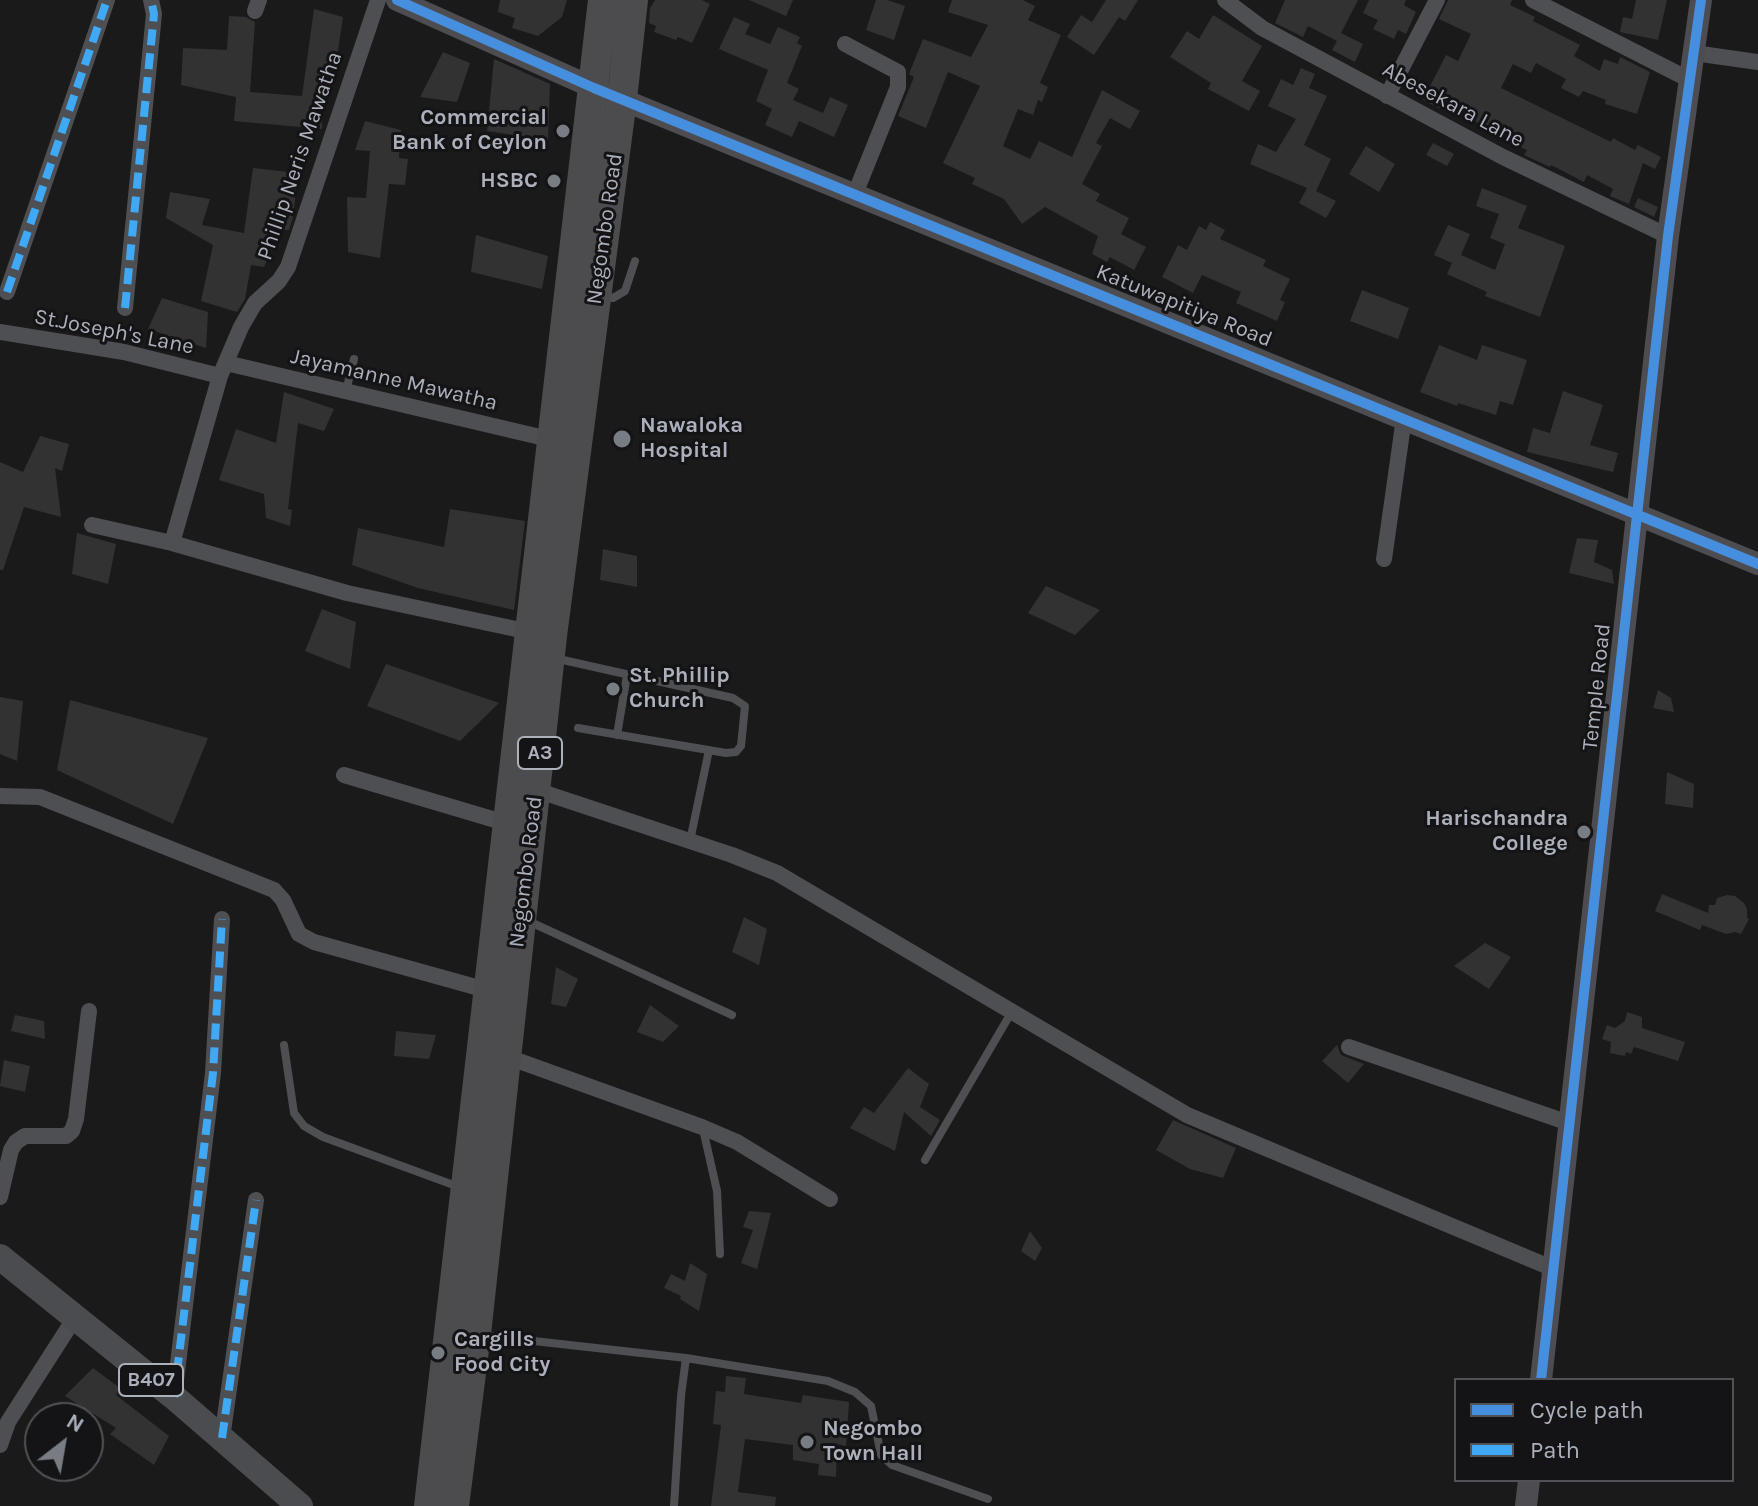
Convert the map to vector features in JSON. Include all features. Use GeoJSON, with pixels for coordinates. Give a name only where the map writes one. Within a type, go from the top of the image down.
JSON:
{"type":"FeatureCollection","features":[{"type":"Feature","properties":{"kind":"highway","name":"Negombo Road"},"geometry":{"type":"LineString","coordinates":[[454,1506],[476,1334],[521,917],[530,632],[603,0]]}},
{"type":"Feature","properties":{"kind":"highway","name":"Negombo Road"},"geometry":{"type":"LineString","coordinates":[[429,1506],[509,824],[525,786],[550,657],[633,0]]}},
{"type":"Feature","properties":{"kind":"main road","name":"B407"},"geometry":{"type":"LineString","coordinates":[[0,1257],[174,1397],[300,1506]]}},
{"type":"Feature","properties":{"kind":"street"},"geometry":{"type":"LineString","coordinates":[[7,292],[107,0]]}},
{"type":"Feature","properties":{"kind":"street"},"geometry":{"type":"LineString","coordinates":[[125,308],[154,14],[151,0]]}},
{"type":"Feature","properties":{"kind":"street","name":"Phillip Neris Mawatha"},"geometry":{"type":"LineString","coordinates":[[172,543],[223,370],[255,303],[279,281],[288,267],[378,0]]}},
{"type":"Feature","properties":{"kind":"street","name":"Abesekara Lane"},"geometry":{"type":"LineString","coordinates":[[1225,0],[1262,28],[1387,96],[1503,157],[1668,236]]}},
{"type":"Feature","properties":{"kind":"street"},"geometry":{"type":"LineString","coordinates":[[1387,96],[1437,0]]}},
{"type":"Feature","properties":{"kind":"street"},"geometry":{"type":"LineString","coordinates":[[1533,0],[1690,80]]}},
{"type":"Feature","properties":{"kind":"street","name":"Temple Road"},"geometry":{"type":"LineString","coordinates":[[1541,1378],[1636,512],[1668,236],[1701,0]]}},
{"type":"Feature","properties":{"kind":"street","name":"Katuwapitiya Road"},"geometry":{"type":"LineString","coordinates":[[408,2],[594,88],[1758,564]]}},
{"type":"Feature","properties":{"kind":"street"},"geometry":{"type":"LineString","coordinates":[[845,44],[898,72],[898,87],[855,194]]}},
{"type":"Feature","properties":{"kind":"street"},"geometry":{"type":"LineString","coordinates":[[1694,53],[1758,62]]}},
{"type":"Feature","properties":{"kind":"street","name":"St.Joseph's Lane"},"geometry":{"type":"LineString","coordinates":[[0,332],[223,370]]}},
{"type":"Feature","properties":{"kind":"street","name":"Jayamanne Mawatha"},"geometry":{"type":"LineString","coordinates":[[223,370],[346,391],[553,440]]}},
{"type":"Feature","properties":{"kind":"street"},"geometry":{"type":"LineString","coordinates":[[1384,559],[1404,418]]}},
{"type":"Feature","properties":{"kind":"street"},"geometry":{"type":"LineString","coordinates":[[92,525],[172,543],[347,593],[530,632]]}},
{"type":"Feature","properties":{"kind":"street"},"geometry":{"type":"LineString","coordinates":[[344,775],[509,824]]}},
{"type":"Feature","properties":{"kind":"street"},"geometry":{"type":"LineString","coordinates":[[525,786],[777,873],[1187,1115],[1554,1269]]}},
{"type":"Feature","properties":{"kind":"street"},"geometry":{"type":"LineString","coordinates":[[0,796],[40,797],[274,890],[283,900],[299,934],[314,942],[490,991]]}},
{"type":"Feature","properties":{"kind":"street"},"geometry":{"type":"LineString","coordinates":[[174,1397],[213,1073],[222,919]]}},
{"type":"Feature","properties":{"kind":"street"},"geometry":{"type":"LineString","coordinates":[[0,1197],[11,1150],[16,1142],[25,1136],[66,1136],[72,1131],[89,1011]]}},
{"type":"Feature","properties":{"kind":"street"},"geometry":{"type":"LineString","coordinates":[[1349,1047],[1569,1123]]}},
{"type":"Feature","properties":{"kind":"street"},"geometry":{"type":"LineString","coordinates":[[505,1056],[737,1142],[830,1199]]}},
{"type":"Feature","properties":{"kind":"street"},"geometry":{"type":"LineString","coordinates":[[222,1438],[256,1200]]}},
{"type":"Feature","properties":{"kind":"street"},"geometry":{"type":"LineString","coordinates":[[0,1445],[8,1422],[74,1319]]}},
{"type":"Feature","properties":{"kind":"street"},"geometry":{"type":"LineString","coordinates":[[1526,1506],[1529,1482]]}},
{"type":"Feature","properties":{"kind":"lane"},"geometry":{"type":"LineString","coordinates":[[597,295],[620,296],[631,280],[635,261]]}},
{"type":"Feature","properties":{"kind":"lane"},"geometry":{"type":"LineString","coordinates":[[346,391],[354,359]]}},
{"type":"Feature","properties":{"kind":"lane"},"geometry":{"type":"LineString","coordinates":[[550,657],[742,702],[745,706],[741,746],[736,752],[726,753],[578,728]]}},
{"type":"Feature","properties":{"kind":"lane"},"geometry":{"type":"LineString","coordinates":[[617,735],[627,675]]}},
{"type":"Feature","properties":{"kind":"lane"},"geometry":{"type":"LineString","coordinates":[[690,841],[709,750]]}},
{"type":"Feature","properties":{"kind":"lane"},"geometry":{"type":"LineString","coordinates":[[521,917],[732,1015]]}},
{"type":"Feature","properties":{"kind":"lane"},"geometry":{"type":"LineString","coordinates":[[925,1160],[1011,1013]]}},
{"type":"Feature","properties":{"kind":"lane"},"geometry":{"type":"LineString","coordinates":[[284,1045],[294,1113],[304,1126],[323,1137],[467,1190]]}},
{"type":"Feature","properties":{"kind":"lane"},"geometry":{"type":"LineString","coordinates":[[702,1127],[717,1191],[720,1254]]}},
{"type":"Feature","properties":{"kind":"lane"},"geometry":{"type":"LineString","coordinates":[[476,1334],[686,1358],[828,1381],[855,1392],[871,1406],[881,1455],[892,1465],[988,1499]]}},
{"type":"Feature","properties":{"kind":"lane"},"geometry":{"type":"LineString","coordinates":[[674,1506],[686,1358]]}},
{"type":"Feature","properties":{"kind":"building"},"geometry":{"type":"Polygon","coordinates":[[[500,0],[567,0],[562,17],[538,36],[512,28],[515,18],[498,12],[500,0]]]}},
{"type":"Feature","properties":{"kind":"building"},"geometry":{"type":"Polygon","coordinates":[[[655,0],[702,0],[710,4],[692,43],[654,32],[656,26],[649,23],[650,8],[655,0]]]}},
{"type":"Feature","properties":{"kind":"building"},"geometry":{"type":"Polygon","coordinates":[[[749,0],[793,0],[786,16],[749,0]]]}},
{"type":"Feature","properties":{"kind":"building"},"geometry":{"type":"Polygon","coordinates":[[[876,0],[905,6],[894,40],[866,30],[876,0]]]}},
{"type":"Feature","properties":{"kind":"building"},"geometry":{"type":"Polygon","coordinates":[[[952,0],[1023,0],[1035,6],[1028,20],[1061,35],[1040,83],[1048,87],[1042,102],[1038,100],[1033,115],[1018,109],[1003,146],[1030,159],[1039,141],[1072,157],[1102,90],[1140,111],[1130,129],[1110,118],[1096,143],[1102,146],[1082,184],[1100,194],[1096,201],[1129,218],[1121,234],[1146,247],[1134,270],[1110,257],[1107,262],[1092,254],[1098,236],[1045,207],[1022,224],[1004,199],[972,184],[975,178],[943,163],[980,86],[948,72],[926,128],[898,116],[914,77],[909,74],[923,39],[971,57],[988,25],[948,12],[952,0]]]}},
{"type":"Feature","properties":{"kind":"building"},"geometry":{"type":"Polygon","coordinates":[[[1106,0],[1138,0],[1125,21],[1119,17],[1094,55],[1067,37],[1081,15],[1092,22],[1106,0]]]}},
{"type":"Feature","properties":{"kind":"building"},"geometry":{"type":"Polygon","coordinates":[[[1285,0],[1358,0],[1341,33],[1363,44],[1355,62],[1332,50],[1337,41],[1308,26],[1303,37],[1275,23],[1285,0]]]}},
{"type":"Feature","properties":{"kind":"building"},"geometry":{"type":"Polygon","coordinates":[[[1369,0],[1406,0],[1404,5],[1416,12],[1406,34],[1398,30],[1394,39],[1373,29],[1378,20],[1363,13],[1369,0]]]}},
{"type":"Feature","properties":{"kind":"building"},"geometry":{"type":"Polygon","coordinates":[[[1448,0],[1512,0],[1510,5],[1535,17],[1533,21],[1580,45],[1574,56],[1600,71],[1604,59],[1618,64],[1620,57],[1650,72],[1637,114],[1605,104],[1606,100],[1583,91],[1579,97],[1561,88],[1566,79],[1536,63],[1531,73],[1513,64],[1501,88],[1611,142],[1613,138],[1635,150],[1638,145],[1661,157],[1655,169],[1643,163],[1629,204],[1610,196],[1613,189],[1587,175],[1584,182],[1550,167],[1524,155],[1527,150],[1486,131],[1488,127],[1423,100],[1446,55],[1458,61],[1471,34],[1439,19],[1448,0]]]}},
{"type":"Feature","properties":{"kind":"building"},"geometry":{"type":"Polygon","coordinates":[[[1636,0],[1667,0],[1658,40],[1620,32],[1623,17],[1632,19],[1636,0]]]}},
{"type":"Feature","properties":{"kind":"building"},"geometry":{"type":"Polygon","coordinates":[[[314,9],[343,17],[333,84],[323,82],[322,129],[234,121],[236,97],[181,85],[183,48],[227,50],[229,16],[246,17],[255,22],[250,92],[302,96],[314,9]]]}},
{"type":"Feature","properties":{"kind":"building"},"geometry":{"type":"Polygon","coordinates":[[[1213,15],[1262,46],[1242,81],[1260,91],[1249,111],[1208,89],[1211,83],[1170,57],[1187,31],[1199,39],[1213,15]]]}},
{"type":"Feature","properties":{"kind":"building"},"geometry":{"type":"Polygon","coordinates":[[[734,17],[750,24],[745,34],[770,44],[778,27],[800,37],[797,43],[802,46],[787,83],[799,89],[793,100],[823,113],[830,97],[848,105],[834,137],[799,121],[792,137],[765,125],[772,109],[756,101],[768,70],[719,49],[734,17]]]}},
{"type":"Feature","properties":{"kind":"building"},"geometry":{"type":"Polygon","coordinates":[[[443,52],[470,63],[457,102],[420,97],[443,52]]]}},
{"type":"Feature","properties":{"kind":"building"},"geometry":{"type":"Polygon","coordinates":[[[494,59],[550,84],[548,140],[487,131],[494,59]]]}},
{"type":"Feature","properties":{"kind":"building"},"geometry":{"type":"Polygon","coordinates":[[[1301,68],[1315,74],[1309,88],[1327,96],[1304,145],[1331,159],[1316,191],[1336,201],[1326,218],[1299,203],[1307,188],[1250,164],[1258,144],[1276,152],[1296,119],[1268,106],[1281,79],[1293,85],[1301,68]]]}},
{"type":"Feature","properties":{"kind":"building"},"geometry":{"type":"Polygon","coordinates":[[[365,121],[401,130],[399,158],[408,159],[405,185],[389,184],[380,258],[348,252],[347,197],[366,198],[370,151],[355,150],[365,121]]]}},
{"type":"Feature","properties":{"kind":"building"},"geometry":{"type":"Polygon","coordinates":[[[1433,143],[1454,154],[1447,166],[1426,155],[1433,143]]]}},
{"type":"Feature","properties":{"kind":"building"},"geometry":{"type":"Polygon","coordinates":[[[1366,146],[1395,164],[1379,192],[1349,174],[1366,146]]]}},
{"type":"Feature","properties":{"kind":"building"},"geometry":{"type":"Polygon","coordinates":[[[253,168],[298,173],[289,230],[279,230],[264,267],[251,265],[245,299],[237,312],[201,301],[213,245],[166,218],[170,192],[210,199],[202,225],[244,233],[253,168]]]}},
{"type":"Feature","properties":{"kind":"building"},"geometry":{"type":"Polygon","coordinates":[[[1482,188],[1527,206],[1518,228],[1565,246],[1540,317],[1485,296],[1487,292],[1447,274],[1452,263],[1434,255],[1448,225],[1470,234],[1461,255],[1495,270],[1505,244],[1490,238],[1499,214],[1476,206],[1482,188]]]}},
{"type":"Feature","properties":{"kind":"building"},"geometry":{"type":"Polygon","coordinates":[[[1638,198],[1658,207],[1654,217],[1634,207],[1638,198]]]}},
{"type":"Feature","properties":{"kind":"building"},"geometry":{"type":"Polygon","coordinates":[[[1210,222],[1225,230],[1220,239],[1266,260],[1263,266],[1290,279],[1280,300],[1285,302],[1277,321],[1236,303],[1241,292],[1202,275],[1193,293],[1162,277],[1178,245],[1187,250],[1199,226],[1206,230],[1210,222]]]}},
{"type":"Feature","properties":{"kind":"building"},"geometry":{"type":"Polygon","coordinates":[[[476,235],[548,256],[542,289],[471,272],[476,235]]]}},
{"type":"Feature","properties":{"kind":"building"},"geometry":{"type":"Polygon","coordinates":[[[1362,290],[1409,308],[1398,339],[1350,321],[1362,290]]]}},
{"type":"Feature","properties":{"kind":"building"},"geometry":{"type":"Polygon","coordinates":[[[162,298],[208,312],[206,348],[148,329],[162,298]]]}},
{"type":"Feature","properties":{"kind":"building"},"geometry":{"type":"Polygon","coordinates":[[[1439,345],[1477,360],[1482,345],[1527,360],[1513,405],[1500,401],[1496,415],[1458,403],[1457,406],[1420,392],[1439,345]]]}},
{"type":"Feature","properties":{"kind":"building"},"geometry":{"type":"Polygon","coordinates":[[[1563,391],[1603,405],[1590,445],[1618,453],[1613,472],[1527,452],[1533,428],[1550,433],[1563,391]]]}},
{"type":"Feature","properties":{"kind":"building"},"geometry":{"type":"Polygon","coordinates":[[[284,392],[334,409],[324,431],[298,423],[288,509],[292,510],[290,526],[266,518],[264,494],[219,480],[236,429],[276,443],[284,392]]]}},
{"type":"Feature","properties":{"kind":"building"},"geometry":{"type":"Polygon","coordinates":[[[40,436],[69,444],[62,471],[55,468],[61,517],[24,507],[3,570],[0,570],[0,462],[23,472],[40,436]]]}},
{"type":"Feature","properties":{"kind":"building"},"geometry":{"type":"Polygon","coordinates":[[[450,509],[525,521],[514,610],[418,588],[352,565],[358,528],[444,547],[450,509]]]}},
{"type":"Feature","properties":{"kind":"building"},"geometry":{"type":"Polygon","coordinates":[[[77,533],[116,544],[108,584],[72,574],[77,533]]]}},
{"type":"Feature","properties":{"kind":"building"},"geometry":{"type":"Polygon","coordinates":[[[1577,538],[1598,540],[1594,562],[1612,570],[1614,584],[1569,573],[1577,538]]]}},
{"type":"Feature","properties":{"kind":"building"},"geometry":{"type":"Polygon","coordinates":[[[603,549],[637,556],[637,587],[600,580],[603,549]]]}},
{"type":"Feature","properties":{"kind":"building"},"geometry":{"type":"Polygon","coordinates":[[[1046,586],[1100,610],[1075,635],[1028,613],[1046,586]]]}},
{"type":"Feature","properties":{"kind":"building"},"geometry":{"type":"Polygon","coordinates":[[[322,609],[356,622],[350,669],[305,651],[322,609]]]}},
{"type":"Feature","properties":{"kind":"building"},"geometry":{"type":"Polygon","coordinates":[[[386,664],[499,703],[460,741],[367,706],[386,664]]]}},
{"type":"Feature","properties":{"kind":"building"},"geometry":{"type":"Polygon","coordinates":[[[1658,690],[1671,698],[1674,712],[1653,708],[1658,690]]]}},
{"type":"Feature","properties":{"kind":"building"},"geometry":{"type":"Polygon","coordinates":[[[0,697],[23,701],[17,761],[0,754],[0,697]]]}},
{"type":"Feature","properties":{"kind":"building"},"geometry":{"type":"Polygon","coordinates":[[[70,700],[208,738],[173,824],[57,770],[70,700]]]}},
{"type":"Feature","properties":{"kind":"building"},"geometry":{"type":"Polygon","coordinates":[[[1667,772],[1694,784],[1693,808],[1665,804],[1667,772]]]}},
{"type":"Feature","properties":{"kind":"building"},"geometry":{"type":"Polygon","coordinates":[[[1662,894],[1708,913],[1709,905],[1715,905],[1717,898],[1735,896],[1744,903],[1749,919],[1741,934],[1726,934],[1702,925],[1700,930],[1655,911],[1662,894]]]}},
{"type":"Feature","properties":{"kind":"building"},"geometry":{"type":"Polygon","coordinates":[[[744,917],[767,929],[759,965],[732,952],[744,917]]]}},
{"type":"Feature","properties":{"kind":"building"},"geometry":{"type":"Polygon","coordinates":[[[1485,943],[1511,957],[1489,989],[1454,966],[1485,943]]]}},
{"type":"Feature","properties":{"kind":"building"},"geometry":{"type":"Polygon","coordinates":[[[556,967],[578,979],[566,1007],[551,1004],[556,967]]]}},
{"type":"Feature","properties":{"kind":"building"},"geometry":{"type":"Polygon","coordinates":[[[650,1005],[679,1026],[663,1042],[637,1032],[650,1005]]]}},
{"type":"Feature","properties":{"kind":"building"},"geometry":{"type":"Polygon","coordinates":[[[1627,1012],[1642,1017],[1642,1028],[1685,1042],[1678,1061],[1634,1047],[1631,1054],[1626,1052],[1625,1056],[1610,1053],[1611,1042],[1602,1039],[1607,1025],[1615,1028],[1625,1021],[1627,1012]]]}},
{"type":"Feature","properties":{"kind":"building"},"geometry":{"type":"Polygon","coordinates":[[[15,1015],[44,1021],[45,1039],[11,1031],[15,1015]]]}},
{"type":"Feature","properties":{"kind":"building"},"geometry":{"type":"Polygon","coordinates":[[[396,1031],[436,1035],[429,1059],[394,1056],[396,1031]]]}},
{"type":"Feature","properties":{"kind":"building"},"geometry":{"type":"Polygon","coordinates":[[[1337,1045],[1341,1055],[1364,1064],[1348,1083],[1322,1061],[1337,1045]]]}},
{"type":"Feature","properties":{"kind":"building"},"geometry":{"type":"Polygon","coordinates":[[[4,1060],[30,1066],[25,1092],[0,1086],[4,1060]]]}},
{"type":"Feature","properties":{"kind":"building"},"geometry":{"type":"Polygon","coordinates":[[[908,1068],[929,1084],[920,1107],[940,1120],[931,1136],[904,1112],[895,1151],[850,1128],[864,1107],[874,1113],[908,1068]]]}},
{"type":"Feature","properties":{"kind":"building"},"geometry":{"type":"Polygon","coordinates":[[[1173,1120],[1236,1148],[1223,1178],[1190,1169],[1156,1150],[1173,1120]]]}},
{"type":"Feature","properties":{"kind":"building"},"geometry":{"type":"Polygon","coordinates":[[[749,1211],[771,1213],[757,1269],[741,1263],[753,1230],[743,1227],[749,1211]]]}},
{"type":"Feature","properties":{"kind":"building"},"geometry":{"type":"Polygon","coordinates":[[[1030,1231],[1042,1248],[1035,1261],[1021,1251],[1030,1231]]]}},
{"type":"Feature","properties":{"kind":"building"},"geometry":{"type":"Polygon","coordinates":[[[690,1263],[707,1274],[699,1311],[680,1299],[681,1296],[664,1288],[671,1274],[685,1281],[690,1263]]]}},
{"type":"Feature","properties":{"kind":"building"},"geometry":{"type":"Polygon","coordinates":[[[93,1368],[120,1388],[116,1395],[169,1436],[154,1465],[110,1434],[116,1428],[104,1420],[104,1402],[75,1402],[65,1396],[93,1368]]]}},
{"type":"Feature","properties":{"kind":"building","name":"Negombo Town Hall"},"geometry":{"type":"Polygon","coordinates":[[[726,1376],[746,1378],[744,1394],[801,1403],[803,1395],[849,1402],[846,1446],[837,1444],[836,1477],[818,1475],[819,1464],[793,1460],[793,1445],[745,1439],[738,1492],[776,1497],[775,1506],[711,1506],[721,1425],[713,1424],[716,1391],[725,1392],[726,1376]]]}},
{"type":"Feature","properties":{"kind":"marked path"},"geometry":{"type":"LineString","coordinates":[[7,292],[107,0]]}},
{"type":"Feature","properties":{"kind":"marked path"},"geometry":{"type":"LineString","coordinates":[[125,308],[154,14],[151,0]]}},
{"type":"Feature","properties":{"kind":"marked path"},"geometry":{"type":"LineString","coordinates":[[174,1397],[213,1073],[222,919]]}},
{"type":"Feature","properties":{"kind":"marked path"},"geometry":{"type":"LineString","coordinates":[[222,1438],[256,1200]]}},
{"type":"Feature","properties":{"kind":"cycle path"},"geometry":{"type":"LineString","coordinates":[[397,0],[594,88],[1758,564]]}},
{"type":"Feature","properties":{"kind":"cycle path"},"geometry":{"type":"LineString","coordinates":[[1541,1378],[1668,236],[1701,0]]}},
{"type":"Feature","properties":{"kind":"place","name":"Commercial Bank of Ceylon"},"geometry":{"type":"Point","coordinates":[563,131]}},
{"type":"Feature","properties":{"kind":"place","name":"HSBC"},"geometry":{"type":"Point","coordinates":[554,181]}},
{"type":"Feature","properties":{"kind":"place","name":"Nawaloka Hospital"},"geometry":{"type":"Point","coordinates":[622,439]}},
{"type":"Feature","properties":{"kind":"place","name":"St. Phillip Church"},"geometry":{"type":"Point","coordinates":[613,689]}},
{"type":"Feature","properties":{"kind":"place","name":"Harischandra College"},"geometry":{"type":"Point","coordinates":[1584,832]}},
{"type":"Feature","properties":{"kind":"place","name":"Cargills Food City"},"geometry":{"type":"Point","coordinates":[438,1353]}},
{"type":"Feature","properties":{"kind":"place","name":"Negombo Town Hall"},"geometry":{"type":"Point","coordinates":[807,1442]}}]}
